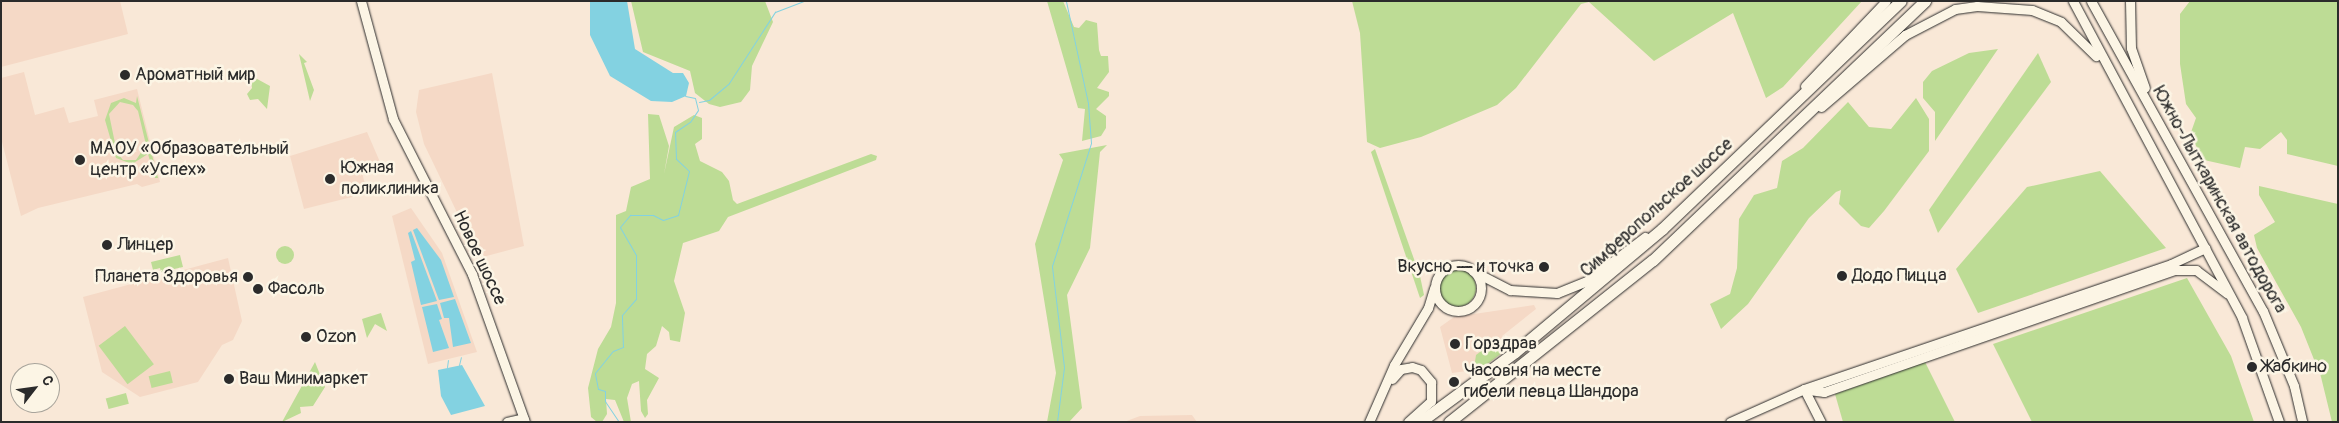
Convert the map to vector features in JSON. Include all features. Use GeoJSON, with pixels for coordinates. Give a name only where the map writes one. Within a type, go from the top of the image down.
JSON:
{"type":"FeatureCollection","features":[{"type":"Feature","properties":{"kind":"highway","name":"Симферопольское шоссе"},"geometry":{"type":"LineString","coordinates":[[1420,422],[1587,294],[1697,198],[1902,1]]}},
{"type":"Feature","properties":{"kind":"highway","name":"Симферопольское шоссе"},"geometry":{"type":"LineString","coordinates":[[1449,422],[1599,306],[1754,167],[1925,1]]}},
{"type":"Feature","properties":{"kind":"street","name":"Новое шоссе"},"geometry":{"type":"LineString","coordinates":[[361,1],[393,119],[472,274],[524,420]]}},
{"type":"Feature","properties":{"kind":"street"},"geometry":{"type":"LineString","coordinates":[[1745,152],[1886,1]]}},
{"type":"Feature","properties":{"kind":"street","name":"Южно-Лыткаринская автодорога"},"geometry":{"type":"LineString","coordinates":[[2073,1],[2230,294],[2269,386],[2279,422]]}},
{"type":"Feature","properties":{"kind":"street","name":"Южно-Лыткаринская автодорога"},"geometry":{"type":"LineString","coordinates":[[2091,1],[2264,311],[2294,386],[2302,422]]}},
{"type":"Feature","properties":{"kind":"street"},"geometry":{"type":"LineString","coordinates":[[2130,1],[2131,48],[2169,141]]}},
{"type":"Feature","properties":{"kind":"street"},"geometry":{"type":"LineString","coordinates":[[1754,167],[1905,35],[1955,10],[2004,6],[2048,16],[2081,38],[2120,91]]}},
{"type":"Feature","properties":{"kind":"street"},"geometry":{"type":"LineString","coordinates":[[1369,422],[1394,364],[1428,308],[1438,275],[1448,267],[1461,265],[1496,284],[1528,294],[1571,290],[1697,198]]}},
{"type":"Feature","properties":{"kind":"street"},"geometry":{"type":"LineString","coordinates":[[1730,422],[1804,389],[2171,264],[2206,248]]}},
{"type":"Feature","properties":{"kind":"street"},"geometry":{"type":"LineString","coordinates":[[1804,389],[1824,392],[2175,270],[2196,270],[2230,294]]}},
{"type":"Feature","properties":{"kind":"street"},"geometry":{"type":"LineString","coordinates":[[1434,288],[1444,307],[1456,312],[1468,309],[1478,300],[1481,288],[1473,271]]}},
{"type":"Feature","properties":{"kind":"street"},"geometry":{"type":"LineString","coordinates":[[1384,389],[1394,374],[1406,367],[1426,376],[1432,388],[1431,401],[1408,422]]}},
{"type":"Feature","properties":{"kind":"street"},"geometry":{"type":"LineString","coordinates":[[1804,389],[1821,422]]}},
{"type":"Feature","properties":{"kind":"street"},"geometry":{"type":"LineString","coordinates":[[507,422],[524,420]]}},
{"type":"Feature","properties":{"kind":"shaded area"},"geometry":{"type":"Polygon","coordinates":[[[1,1],[120,1],[128,34],[1,67],[1,1]]]}},
{"type":"Feature","properties":{"kind":"shaded area","name":"МАОУ «Образовательный центр «Успех»"},"geometry":{"type":"Polygon","coordinates":[[[24,72],[35,115],[64,107],[69,123],[98,116],[94,100],[137,89],[160,182],[142,187],[137,184],[38,208],[21,216],[1,138],[1,78],[24,72]]]}},
{"type":"Feature","properties":{"kind":"shaded area"},"geometry":{"type":"Polygon","coordinates":[[[492,73],[524,246],[479,258],[424,144],[416,112],[419,90],[492,73]]]}},
{"type":"Feature","properties":{"kind":"shaded area","name":"Южная поликлиника"},"geometry":{"type":"Polygon","coordinates":[[[367,132],[380,162],[344,169],[345,172],[361,169],[366,188],[360,195],[304,209],[290,156],[367,132]]]}},
{"type":"Feature","properties":{"kind":"shaded area"},"geometry":{"type":"Polygon","coordinates":[[[411,208],[442,253],[477,352],[428,364],[392,216],[411,208]]]}},
{"type":"Feature","properties":{"kind":"shaded area"},"geometry":{"type":"Polygon","coordinates":[[[228,258],[242,321],[233,340],[222,345],[198,382],[140,397],[102,372],[83,297],[228,258]]]}},
{"type":"Feature","properties":{"kind":"shaded area"},"geometry":{"type":"Polygon","coordinates":[[[1534,305],[1536,309],[1502,336],[1511,346],[1473,375],[1467,371],[1452,373],[1440,327],[1454,317],[1534,305]]]}},
{"type":"Feature","properties":{"kind":"shaded area"},"geometry":{"type":"Polygon","coordinates":[[[1192,415],[1197,422],[1124,422],[1140,416],[1192,415]]]}},
{"type":"Feature","properties":{"kind":"green space"},"geometry":{"type":"Polygon","coordinates":[[[631,1],[765,1],[773,22],[752,66],[750,90],[741,102],[720,107],[709,104],[695,93],[690,71],[643,52],[631,1]]]}},
{"type":"Feature","properties":{"kind":"green space"},"geometry":{"type":"Polygon","coordinates":[[[1047,1],[1063,1],[1074,27],[1079,28],[1086,20],[1097,23],[1099,50],[1101,56],[1108,56],[1109,72],[1097,88],[1109,92],[1109,96],[1096,109],[1106,116],[1106,128],[1101,136],[1082,141],[1085,109],[1078,108],[1047,1]]]}},
{"type":"Feature","properties":{"kind":"green space"},"geometry":{"type":"Polygon","coordinates":[[[1352,1],[1862,1],[1783,87],[1766,98],[1733,13],[1654,61],[1589,2],[1581,4],[1516,88],[1497,105],[1421,137],[1380,148],[1367,142],[1360,33],[1352,1]]]}},
{"type":"Feature","properties":{"kind":"green space"},"geometry":{"type":"Polygon","coordinates":[[[2190,1],[2338,1],[2338,166],[2287,154],[2287,140],[2281,132],[2260,149],[2245,147],[2240,168],[2204,160],[2190,135],[2196,118],[2186,104],[2180,64],[2180,14],[2190,1]]]}},
{"type":"Feature","properties":{"kind":"green space"},"geometry":{"type":"Polygon","coordinates":[[[1998,49],[1935,141],[1935,112],[1923,98],[1923,82],[1932,71],[1969,53],[1998,49]]]}},
{"type":"Feature","properties":{"kind":"green space"},"geometry":{"type":"Polygon","coordinates":[[[2038,53],[2051,82],[1938,233],[1929,210],[2038,53]]]}},
{"type":"Feature","properties":{"kind":"green space"},"geometry":{"type":"Polygon","coordinates":[[[299,54],[307,62],[304,63],[314,90],[310,101],[299,54]]]}},
{"type":"Feature","properties":{"kind":"green space"},"geometry":{"type":"Polygon","coordinates":[[[250,75],[270,86],[267,109],[258,99],[250,100],[247,94],[252,88],[250,75]]]}},
{"type":"Feature","properties":{"kind":"green space"},"geometry":{"type":"Polygon","coordinates":[[[137,96],[158,178],[155,178],[148,154],[132,164],[116,158],[105,120],[111,103],[124,98],[136,103],[137,96]],[[120,102],[109,114],[117,153],[123,160],[136,160],[146,145],[138,111],[133,105],[120,102]]]}},
{"type":"Feature","properties":{"kind":"green space"},"geometry":{"type":"Polygon","coordinates":[[[1916,98],[1929,119],[1929,151],[1884,211],[1869,228],[1861,226],[1839,204],[1841,190],[1836,192],[1809,218],[1748,304],[1721,329],[1710,304],[1730,294],[1737,268],[1739,219],[1754,195],[1777,188],[1782,161],[1803,148],[1848,102],[1869,127],[1891,129],[1916,98]]]}},
{"type":"Feature","properties":{"kind":"green space"},"geometry":{"type":"Polygon","coordinates":[[[648,114],[659,115],[669,146],[664,174],[674,127],[694,115],[702,118],[702,139],[695,144],[700,161],[722,172],[729,181],[733,200],[737,204],[871,154],[877,156],[876,160],[728,217],[719,231],[683,243],[674,281],[685,313],[680,342],[670,340],[669,332],[662,326],[656,346],[647,354],[645,369],[659,378],[647,400],[648,414],[645,418],[641,411],[639,381],[632,384],[627,398],[631,422],[624,422],[615,400],[606,399],[607,414],[602,422],[597,422],[591,417],[588,388],[598,349],[611,327],[616,303],[616,215],[626,211],[631,187],[650,179],[648,114]]]}},
{"type":"Feature","properties":{"kind":"green space"},"geometry":{"type":"Polygon","coordinates":[[[1107,145],[1100,152],[1090,248],[1067,295],[1082,408],[1069,422],[1047,422],[1056,373],[1035,244],[1063,160],[1059,154],[1107,145]]]}},
{"type":"Feature","properties":{"kind":"green space"},"geometry":{"type":"Polygon","coordinates":[[[1375,149],[1420,276],[1424,295],[1420,298],[1371,152],[1375,149]]]}},
{"type":"Feature","properties":{"kind":"green space"},"geometry":{"type":"Polygon","coordinates":[[[2100,171],[2166,248],[1978,313],[1956,269],[2027,187],[2100,171]]]}},
{"type":"Feature","properties":{"kind":"green space"},"geometry":{"type":"Polygon","coordinates":[[[2259,186],[2338,204],[2338,422],[2332,422],[2321,377],[2301,327],[2257,248],[2254,235],[2275,222],[2259,195],[2259,186]]]}},
{"type":"Feature","properties":{"kind":"green space"},"geometry":{"type":"Polygon","coordinates":[[[285,246],[291,249],[294,255],[291,261],[285,264],[279,261],[276,255],[279,249],[285,246]]]}},
{"type":"Feature","properties":{"kind":"green space"},"geometry":{"type":"Polygon","coordinates":[[[180,255],[183,267],[161,272],[160,268],[153,270],[151,262],[180,255]]]}},
{"type":"Feature","properties":{"kind":"green space"},"geometry":{"type":"Polygon","coordinates":[[[1457,269],[1470,275],[1476,288],[1470,301],[1457,307],[1444,301],[1438,288],[1444,275],[1457,269]]]}},
{"type":"Feature","properties":{"kind":"green space"},"geometry":{"type":"Polygon","coordinates":[[[2187,278],[2231,356],[2254,422],[2032,422],[1993,344],[2187,278]]]}},
{"type":"Feature","properties":{"kind":"green space"},"geometry":{"type":"Polygon","coordinates":[[[381,313],[387,331],[375,324],[367,338],[362,319],[381,313]]]}},
{"type":"Feature","properties":{"kind":"green space"},"geometry":{"type":"Polygon","coordinates":[[[125,326],[154,364],[128,384],[99,346],[125,326]]]}},
{"type":"Feature","properties":{"kind":"green space"},"geometry":{"type":"Polygon","coordinates":[[[1488,346],[1511,346],[1473,375],[1476,355],[1488,346]]]}},
{"type":"Feature","properties":{"kind":"green space"},"geometry":{"type":"Polygon","coordinates":[[[315,362],[325,387],[313,406],[300,407],[301,413],[282,422],[315,362]]]}},
{"type":"Feature","properties":{"kind":"green space"},"geometry":{"type":"Polygon","coordinates":[[[1925,362],[1955,422],[1843,422],[1835,394],[1925,362]]]}},
{"type":"Feature","properties":{"kind":"green space"},"geometry":{"type":"Polygon","coordinates":[[[170,371],[173,383],[152,388],[149,376],[170,371]]]}},
{"type":"Feature","properties":{"kind":"green space"},"geometry":{"type":"Polygon","coordinates":[[[126,393],[129,404],[109,409],[106,398],[126,393]]]}},
{"type":"Feature","properties":{"kind":"water"},"geometry":{"type":"Polygon","coordinates":[[[590,1],[627,1],[635,49],[673,73],[683,73],[689,83],[686,96],[672,102],[651,101],[610,76],[590,35],[590,1]]]}},
{"type":"Feature","properties":{"kind":"water"},"geometry":{"type":"Polygon","coordinates":[[[417,228],[441,260],[454,297],[439,300],[413,230],[417,228]]]}},
{"type":"Feature","properties":{"kind":"water"},"geometry":{"type":"Polygon","coordinates":[[[411,231],[437,301],[421,305],[411,262],[415,260],[408,233],[411,231]]]}},
{"type":"Feature","properties":{"kind":"water"},"geometry":{"type":"Polygon","coordinates":[[[455,299],[471,343],[453,347],[449,318],[444,318],[440,303],[455,299]]]}},
{"type":"Feature","properties":{"kind":"water"},"geometry":{"type":"Polygon","coordinates":[[[437,304],[442,319],[439,320],[449,348],[433,352],[422,307],[437,304]]]}},
{"type":"Feature","properties":{"kind":"water"},"geometry":{"type":"Polygon","coordinates":[[[462,365],[485,406],[451,415],[441,396],[438,370],[462,365]]]}},
{"type":"Feature","properties":{"kind":"waterway"},"geometry":{"type":"LineString","coordinates":[[699,102],[709,100],[729,83],[775,12],[803,1]]}},
{"type":"Feature","properties":{"kind":"waterway"},"geometry":{"type":"LineString","coordinates":[[1057,422],[1064,367],[1052,266],[1091,143],[1088,103],[1066,1]]}},
{"type":"Feature","properties":{"kind":"waterway"},"geometry":{"type":"LineString","coordinates":[[619,422],[605,401],[605,391],[598,389],[595,373],[613,351],[623,347],[622,315],[636,299],[636,255],[620,227],[630,215],[653,215],[663,220],[678,215],[689,171],[676,159],[675,132],[690,122],[698,110],[695,98],[685,96]]}},
{"type":"Feature","properties":{"kind":"waterway"},"geometry":{"type":"LineString","coordinates":[[459,365],[461,357]]}},
{"type":"Feature","properties":{"kind":"waterway"},"geometry":{"type":"LineString","coordinates":[[447,367],[448,360]]}},
{"type":"Feature","properties":{"kind":"place","name":"Ароматный мир"},"geometry":{"type":"Point","coordinates":[125,75]}},
{"type":"Feature","properties":{"kind":"place","name":"МАОУ «Образовательный центр «Успех»"},"geometry":{"type":"Point","coordinates":[80,160]}},
{"type":"Feature","properties":{"kind":"place","name":"Южная поликлиника"},"geometry":{"type":"Point","coordinates":[330,179]}},
{"type":"Feature","properties":{"kind":"place","name":"Линцер"},"geometry":{"type":"Point","coordinates":[107,245]}},
{"type":"Feature","properties":{"kind":"place","name":"Вкусно — и точка"},"geometry":{"type":"Point","coordinates":[1544,267]}},
{"type":"Feature","properties":{"kind":"place","name":"Додо Пицца"},"geometry":{"type":"Point","coordinates":[1842,276]}},
{"type":"Feature","properties":{"kind":"place","name":"Планета Здоровья"},"geometry":{"type":"Point","coordinates":[248,277]}},
{"type":"Feature","properties":{"kind":"place","name":"Фасоль"},"geometry":{"type":"Point","coordinates":[258,289]}},
{"type":"Feature","properties":{"kind":"place","name":"Ozon"},"geometry":{"type":"Point","coordinates":[306,337]}},
{"type":"Feature","properties":{"kind":"place","name":"Горздрав"},"geometry":{"type":"Point","coordinates":[1455,344]}},
{"type":"Feature","properties":{"kind":"place","name":"Жабкино"},"geometry":{"type":"Point","coordinates":[2252,367]}},
{"type":"Feature","properties":{"kind":"place","name":"Ваш Минимаркет"},"geometry":{"type":"Point","coordinates":[229,379]}},
{"type":"Feature","properties":{"kind":"place","name":"Часовня на месте гибели певца Шандора"},"geometry":{"type":"Point","coordinates":[1454,382]}}]}
